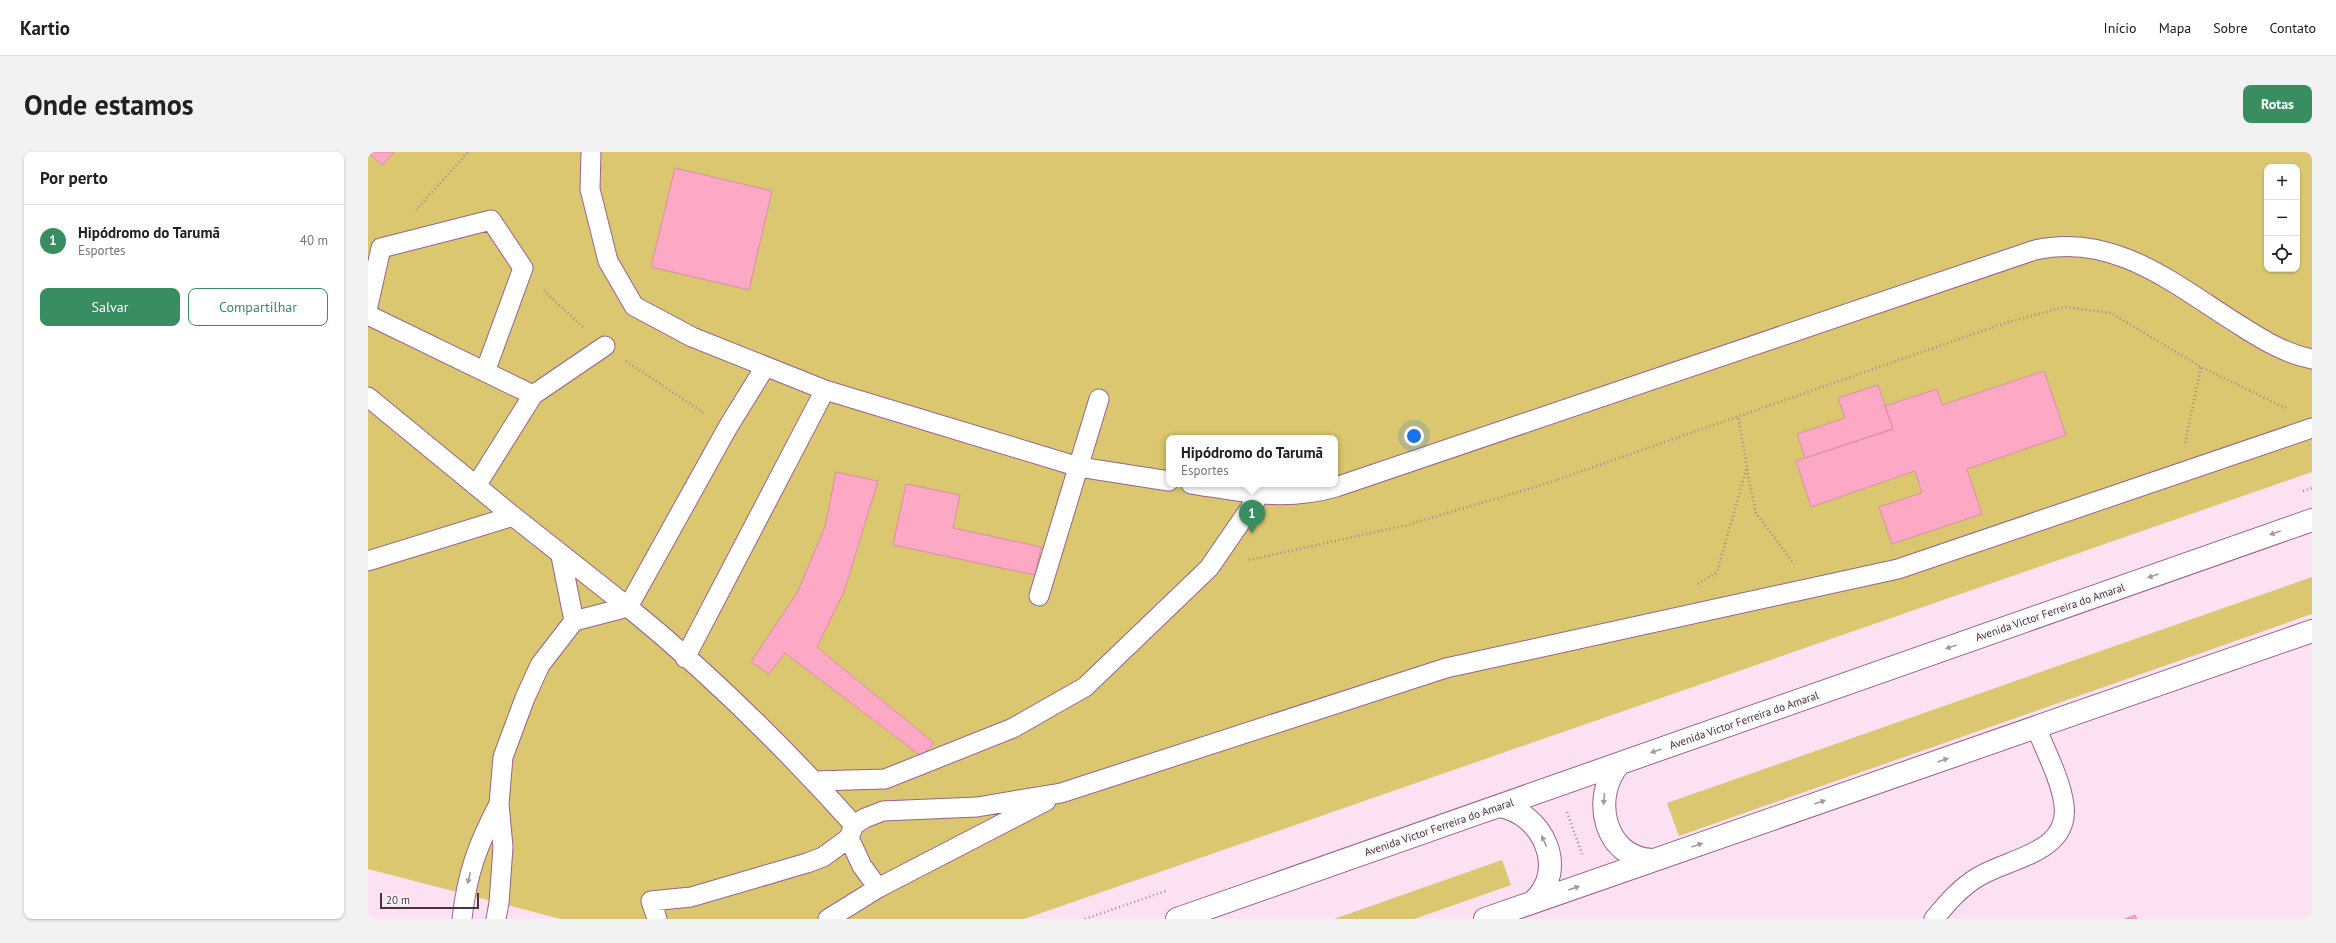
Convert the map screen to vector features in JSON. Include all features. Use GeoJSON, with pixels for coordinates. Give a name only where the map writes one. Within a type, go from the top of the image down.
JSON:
{"type":"FeatureCollection","features":[{"type":"Feature","properties":{"kind":"highway","name":"Avenida Victor Ferreira do Amaral"},"geometry":{"type":"LineString","coordinates":[[1177,919],[2312,520]]}},
{"type":"Feature","properties":{"kind":"highway"},"geometry":{"type":"LineString","coordinates":[[1485,919],[2312,631]]}},
{"type":"Feature","properties":{"kind":"highway"},"geometry":{"type":"LineString","coordinates":[[1619,764],[1608,780],[1604,794],[1603,813],[1607,826],[1614,838],[1629,852],[1647,860],[1653,860]]}},
{"type":"Feature","properties":{"kind":"highway"},"geometry":{"type":"LineString","coordinates":[[1499,806],[1518,812],[1529,819],[1538,829],[1547,847],[1548,874],[1541,892],[1533,902]]}},
{"type":"Feature","properties":{"kind":"lane"},"geometry":{"type":"LineString","coordinates":[[591,152],[590,189],[608,261],[634,306],[692,337],[825,390],[1079,467],[1166,481]]}},
{"type":"Feature","properties":{"kind":"lane"},"geometry":{"type":"LineString","coordinates":[[368,306],[381,248],[491,220],[524,268],[485,372]]}},
{"type":"Feature","properties":{"kind":"lane"},"geometry":{"type":"LineString","coordinates":[[1338,486],[2049,247],[2082,246],[2120,254],[2139,262],[2269,343],[2286,352],[2312,359]]}},
{"type":"Feature","properties":{"kind":"lane"},"geometry":{"type":"LineString","coordinates":[[368,315],[533,395]]}},
{"type":"Feature","properties":{"kind":"lane"},"geometry":{"type":"LineString","coordinates":[[476,486],[533,395],[605,346]]}},
{"type":"Feature","properties":{"kind":"lane"},"geometry":{"type":"LineString","coordinates":[[496,919],[499,903],[503,847],[499,804],[503,757],[525,698],[540,665],[574,621],[628,607],[728,427],[765,367]]}},
{"type":"Feature","properties":{"kind":"lane"},"geometry":{"type":"LineString","coordinates":[[685,658],[825,390]]}},
{"type":"Feature","properties":{"kind":"lane"},"geometry":{"type":"LineString","coordinates":[[368,397],[561,556],[628,607],[685,658],[815,781],[852,831],[862,866],[878,888]]}},
{"type":"Feature","properties":{"kind":"lane"},"geometry":{"type":"LineString","coordinates":[[1039,596],[1099,399]]}},
{"type":"Feature","properties":{"kind":"lane"},"geometry":{"type":"LineString","coordinates":[[657,919],[651,901],[691,897],[823,857],[865,818],[883,811],[977,807],[1061,793],[1446,668],[1898,569],[2312,428]]}},
{"type":"Feature","properties":{"kind":"lane"},"geometry":{"type":"LineString","coordinates":[[1212,487],[1260,494],[1301,495],[1336,487]]}},
{"type":"Feature","properties":{"kind":"lane"},"geometry":{"type":"LineString","coordinates":[[815,781],[885,779],[1013,728],[1085,687],[1209,568],[1260,494]]}},
{"type":"Feature","properties":{"kind":"lane"},"geometry":{"type":"LineString","coordinates":[[368,561],[513,516]]}},
{"type":"Feature","properties":{"kind":"lane"},"geometry":{"type":"LineString","coordinates":[[561,556],[574,621]]}},
{"type":"Feature","properties":{"kind":"lane"},"geometry":{"type":"LineString","coordinates":[[1934,919],[1950,900],[1969,883],[1990,871],[2040,849],[2051,842],[2062,827],[2065,813],[2062,794],[2036,727]]}},
{"type":"Feature","properties":{"kind":"lane"},"geometry":{"type":"LineString","coordinates":[[828,919],[878,888],[1061,793]]}},
{"type":"Feature","properties":{"kind":"lane"},"geometry":{"type":"LineString","coordinates":[[462,919],[465,894],[472,864],[480,841],[499,804]]}},
{"type":"Feature","properties":{"kind":"path"},"geometry":{"type":"LineString","coordinates":[[412,214],[468,152]]}},
{"type":"Feature","properties":{"kind":"path"},"geometry":{"type":"LineString","coordinates":[[1209,568],[1407,525],[1542,485],[2005,323],[2064,307],[2111,312],[2201,367],[2287,408],[2293,409]]}},
{"type":"Feature","properties":{"kind":"path"},"geometry":{"type":"LineString","coordinates":[[2178,473],[2201,367]]}},
{"type":"Feature","properties":{"kind":"path"},"geometry":{"type":"LineString","coordinates":[[1738,416],[1756,513],[1798,569]]}},
{"type":"Feature","properties":{"kind":"path"},"geometry":{"type":"LineString","coordinates":[[1697,584],[1717,572],[1747,467]]}},
{"type":"Feature","properties":{"kind":"path"},"geometry":{"type":"LineString","coordinates":[[1558,785],[1592,882]]}},
{"type":"Feature","properties":{"kind":"shaded area"},"geometry":{"type":"Polygon","coordinates":[[[368,152],[2312,152],[2312,472],[1024,919],[561,919],[368,869],[368,152]]]}},
{"type":"Feature","properties":{"kind":"shaded area"},"geometry":{"type":"Polygon","coordinates":[[[2312,577],[2312,614],[1679,836],[1667,803],[2312,577]]]}},
{"type":"Feature","properties":{"kind":"shaded area"},"geometry":{"type":"Polygon","coordinates":[[[1502,860],[1511,885],[1414,919],[1334,919],[1502,860]]]}},
{"type":"Feature","properties":{"kind":"building"},"geometry":{"type":"Polygon","coordinates":[[[368,152],[394,152],[382,165],[368,152]]]}},
{"type":"Feature","properties":{"kind":"building"},"geometry":{"type":"Polygon","coordinates":[[[675,168],[772,191],[749,290],[651,267],[675,168]]]}},
{"type":"Feature","properties":{"kind":"building"},"geometry":{"type":"Polygon","coordinates":[[[2044,371],[2066,435],[1967,469],[1982,514],[1892,544],[1879,507],[1922,493],[1915,471],[1811,507],[1796,461],[1893,429],[1885,406],[1937,389],[1942,405],[2044,371]]]}},
{"type":"Feature","properties":{"kind":"building"},"geometry":{"type":"Polygon","coordinates":[[[1878,385],[1893,429],[1805,458],[1797,434],[1845,418],[1838,398],[1878,385]]]}},
{"type":"Feature","properties":{"kind":"building"},"geometry":{"type":"Polygon","coordinates":[[[836,472],[878,481],[844,592],[817,647],[934,743],[921,756],[785,653],[769,674],[751,662],[797,593],[825,527],[836,472]]]}},
{"type":"Feature","properties":{"kind":"building"},"geometry":{"type":"Polygon","coordinates":[[[906,484],[960,495],[953,528],[1041,547],[1035,575],[893,545],[906,484]]]}},
{"type":"Feature","properties":{"kind":"building"},"geometry":{"type":"Polygon","coordinates":[[[2135,915],[2137,919],[2125,919],[2135,915]]]}},
{"type":"Feature","properties":{"kind":"place","name":"Hipódromo do Tarumã"},"geometry":{"type":"Point","coordinates":[1252,533]}}]}
